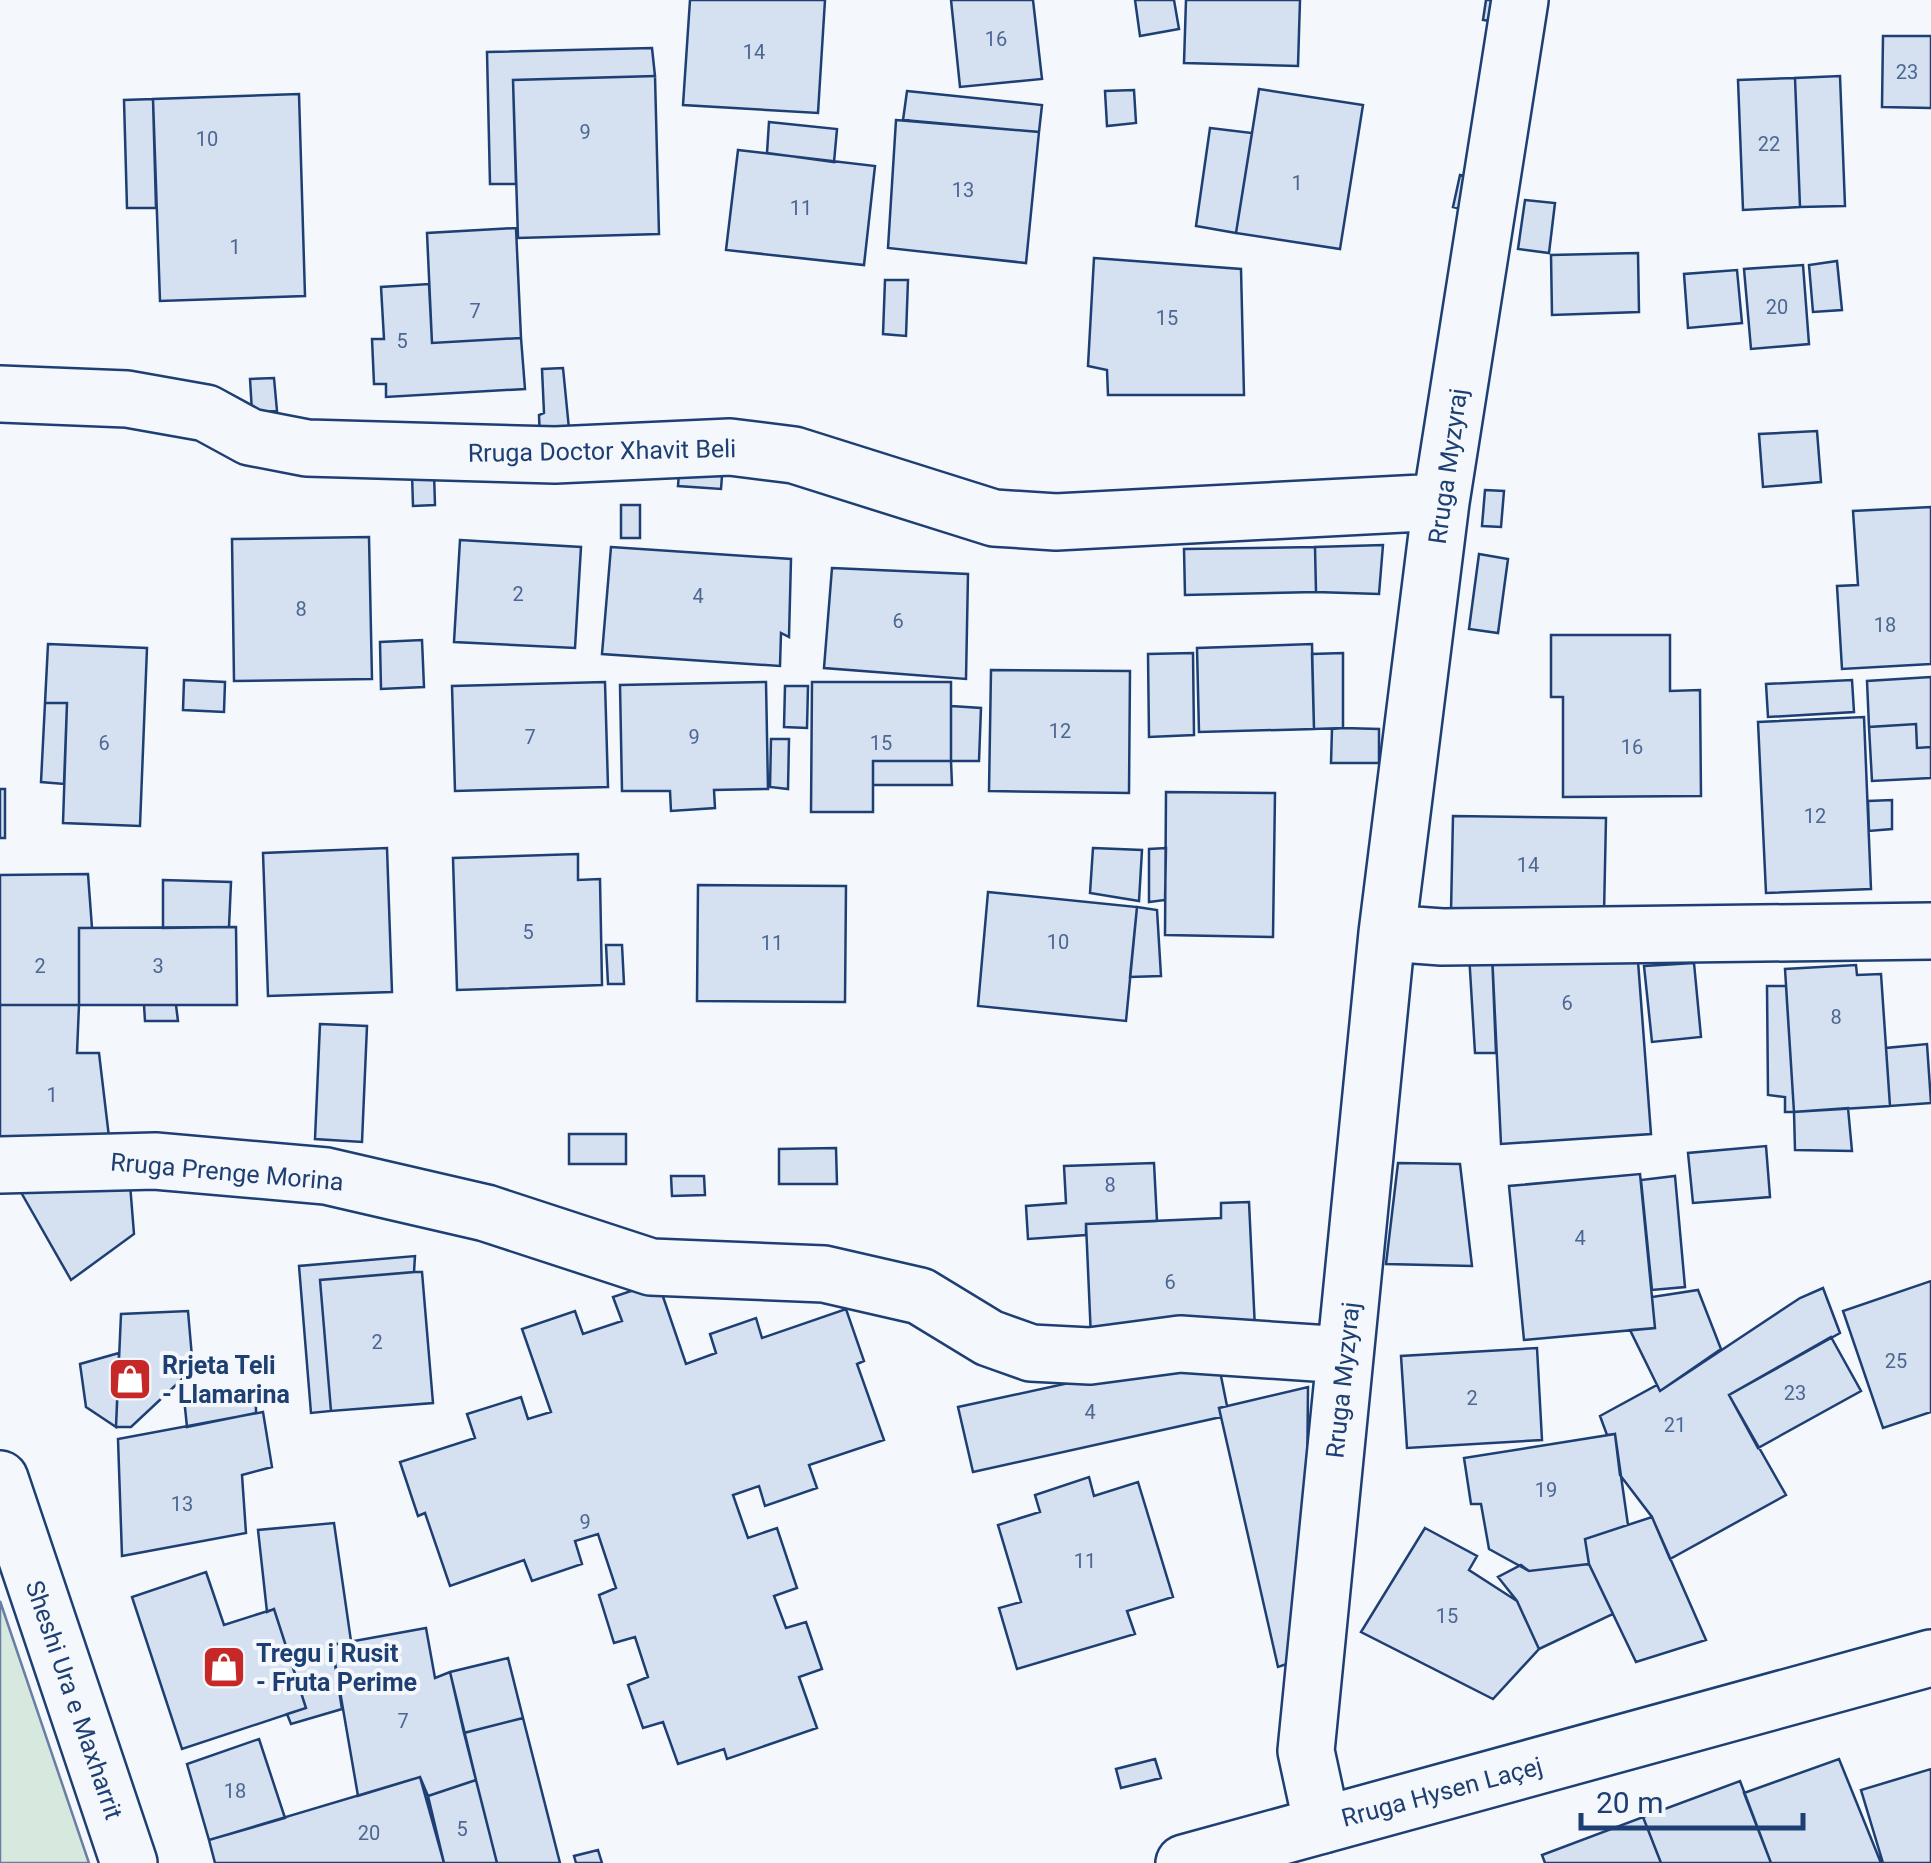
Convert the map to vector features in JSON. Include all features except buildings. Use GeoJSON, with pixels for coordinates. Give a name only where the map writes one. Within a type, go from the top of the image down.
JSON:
{"type":"FeatureCollection","features":[{"type":"Feature","properties":{"kind":"street","name":"Rruga Myzyraj"},"geometry":{"type":"LineString","coordinates":[[1322,1825],[1306,1751],[1387,933],[1441,502],[1520,0]]}},
{"type":"Feature","properties":{"kind":"street","name":"Rruga Doctor Xhavit Beli"},"geometry":{"type":"LineString","coordinates":[[0,394],[127,398],[206,413],[250,437],[307,448],[556,455],[730,447],[794,455],[994,518],[1056,522],[1441,502]]}},
{"type":"Feature","properties":{"kind":"street"},"geometry":{"type":"LineString","coordinates":[[1387,933],[1442,937],[1931,931]]}},
{"type":"Feature","properties":{"kind":"street","name":"Rruga Prenge Morina"},"geometry":{"type":"LineString","coordinates":[[0,1165],[154,1161],[326,1176],[486,1213],[651,1268],[824,1274],[920,1296],[988,1338],[1031,1353],[1090,1356],[1180,1344],[1345,1355]]}},
{"type":"Feature","properties":{"kind":"street","name":"Sheshi Ura e Maxharrit"},"geometry":{"type":"LineString","coordinates":[[0,1480],[129,1863]]}},
{"type":"Feature","properties":{"kind":"street","name":"Rruga Hysen Laçej"},"geometry":{"type":"LineString","coordinates":[[1184,1863],[1931,1658]]}},
{"type":"Feature","properties":{"kind":"shaded area"},"geometry":{"type":"Polygon","coordinates":[[[0,1601],[89,1863],[0,1863],[0,1601]]]}},
{"type":"Feature","properties":{"kind":"place","name":"Rrjeta Teli - Llamarina"},"geometry":{"type":"Point","coordinates":[130,1379]}},
{"type":"Feature","properties":{"kind":"place","name":"Tregu i Rusit - Fruta Perime"},"geometry":{"type":"Point","coordinates":[224,1667]}}]}
